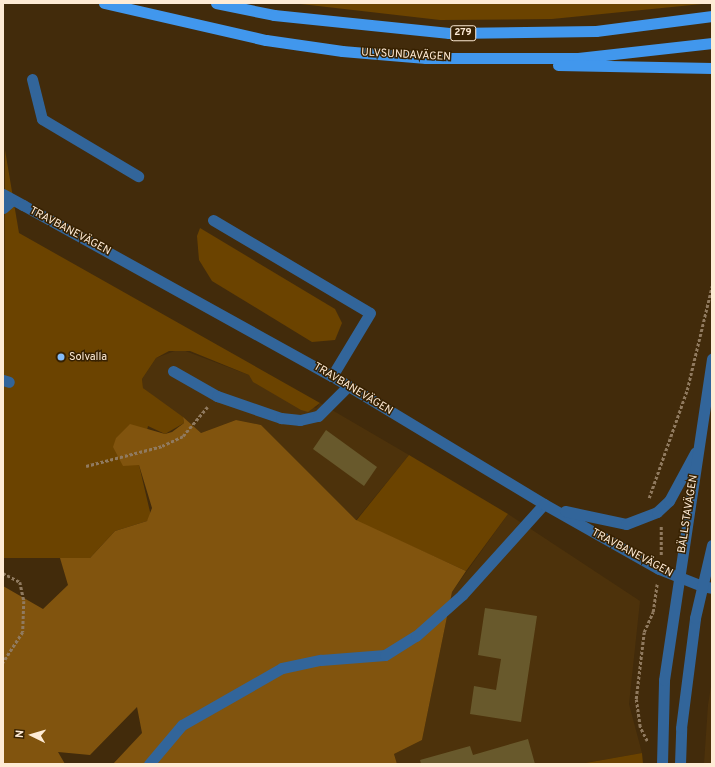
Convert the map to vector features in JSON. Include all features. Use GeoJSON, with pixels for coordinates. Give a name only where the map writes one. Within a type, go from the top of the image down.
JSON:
{"type":"FeatureCollection","features":[{"type":"Feature","properties":{"kind":"main road","name":"ULVSUNDAVÄGEN"},"geometry":{"type":"LineString","coordinates":[[104,3],[266,40],[342,52],[463,58],[578,58],[712,43]]}},
{"type":"Feature","properties":{"kind":"main road","name":"279"},"geometry":{"type":"LineString","coordinates":[[216,3],[274,15],[449,33],[596,30],[712,16]]}},
{"type":"Feature","properties":{"kind":"main road"},"geometry":{"type":"LineString","coordinates":[[463,58],[617,68],[712,68]]}},
{"type":"Feature","properties":{"kind":"street"},"geometry":{"type":"LineString","coordinates":[[32,79],[42,119],[138,176]]}},
{"type":"Feature","properties":{"kind":"street","name":"TRAVBANEVÄGEN"},"geometry":{"type":"LineString","coordinates":[[6,201],[23,205],[332,376],[544,504],[677,577],[707,587]]}},
{"type":"Feature","properties":{"kind":"street"},"geometry":{"type":"LineString","coordinates":[[213,220],[370,313],[332,376]]}},
{"type":"Feature","properties":{"kind":"street","name":"BÄLLSTAVÄGEN"},"geometry":{"type":"LineString","coordinates":[[662,764],[664,680],[677,577],[712,359]]}},
{"type":"Feature","properties":{"kind":"street"},"geometry":{"type":"LineString","coordinates":[[173,371],[217,396],[282,418],[300,420],[318,416],[348,386]]}},
{"type":"Feature","properties":{"kind":"street"},"geometry":{"type":"LineString","coordinates":[[149,764],[182,725],[282,668],[321,660],[385,654],[416,636],[462,595],[544,504],[598,521],[626,524],[657,512],[669,501],[698,448]]}},
{"type":"Feature","properties":{"kind":"street"},"geometry":{"type":"LineString","coordinates":[[680,764],[686,682],[707,587],[712,545]]}},
{"type":"Feature","properties":{"kind":"path"},"geometry":{"type":"LineString","coordinates":[[86,466],[162,446],[183,436],[217,396]]}},
{"type":"Feature","properties":{"kind":"path"},"geometry":{"type":"LineString","coordinates":[[3,573],[20,582],[24,601],[23,632],[3,663]]}},
{"type":"Feature","properties":{"kind":"shaded area"},"geometry":{"type":"Polygon","coordinates":[[[292,3],[712,3],[552,19],[440,20],[292,3]]]}},
{"type":"Feature","properties":{"kind":"shaded area","name":"Solvalla"},"geometry":{"type":"Polygon","coordinates":[[[5,150],[19,233],[320,403],[308,412],[301,410],[253,382],[249,375],[190,351],[169,351],[156,358],[142,379],[143,388],[183,417],[184,423],[165,434],[148,426],[139,465],[151,516],[147,521],[115,531],[90,558],[3,558],[5,150]]]}},
{"type":"Feature","properties":{"kind":"shaded area"},"geometry":{"type":"Polygon","coordinates":[[[200,228],[335,309],[342,323],[335,340],[312,342],[212,281],[199,260],[197,236],[200,228]]]}},
{"type":"Feature","properties":{"kind":"shaded area"},"geometry":{"type":"Polygon","coordinates":[[[180,349],[249,375],[316,408],[320,403],[409,455],[356,520],[261,425],[236,420],[201,433],[143,388],[142,379],[156,358],[180,349]]]}},
{"type":"Feature","properties":{"kind":"shaded area"},"geometry":{"type":"Polygon","coordinates":[[[183,417],[201,433],[236,420],[261,425],[356,520],[466,571],[452,592],[422,740],[394,754],[397,764],[113,764],[142,733],[137,707],[90,755],[58,752],[65,764],[3,764],[3,586],[43,609],[68,585],[60,558],[90,558],[115,531],[147,521],[152,508],[139,465],[123,466],[113,447],[116,438],[130,424],[165,434],[172,432],[184,423],[183,417]]]}},
{"type":"Feature","properties":{"kind":"shaded area"},"geometry":{"type":"Polygon","coordinates":[[[409,455],[508,514],[466,571],[356,521],[409,455]]]}},
{"type":"Feature","properties":{"kind":"shaded area"},"geometry":{"type":"Polygon","coordinates":[[[508,514],[640,601],[629,704],[642,753],[580,764],[397,764],[394,754],[422,740],[452,592],[508,514]]]}},
{"type":"Feature","properties":{"kind":"shaded area"},"geometry":{"type":"Polygon","coordinates":[[[712,680],[712,764],[704,764],[708,705],[712,680]]]}},
{"type":"Feature","properties":{"kind":"shaded area"},"geometry":{"type":"Polygon","coordinates":[[[642,753],[643,764],[580,764],[642,753]]]}},
{"type":"Feature","properties":{"kind":"building"},"geometry":{"type":"Polygon","coordinates":[[[326,430],[377,467],[364,486],[313,449],[326,430]]]}},
{"type":"Feature","properties":{"kind":"building"},"geometry":{"type":"Polygon","coordinates":[[[485,608],[537,616],[521,722],[470,714],[474,686],[496,690],[501,659],[478,655],[485,608]]]}},
{"type":"Feature","properties":{"kind":"building"},"geometry":{"type":"Polygon","coordinates":[[[528,739],[535,764],[421,764],[420,760],[470,746],[473,755],[528,739]]]}},
{"type":"Feature","properties":{"kind":"place","name":"Solvalla"},"geometry":{"type":"Point","coordinates":[61,357]}}]}
